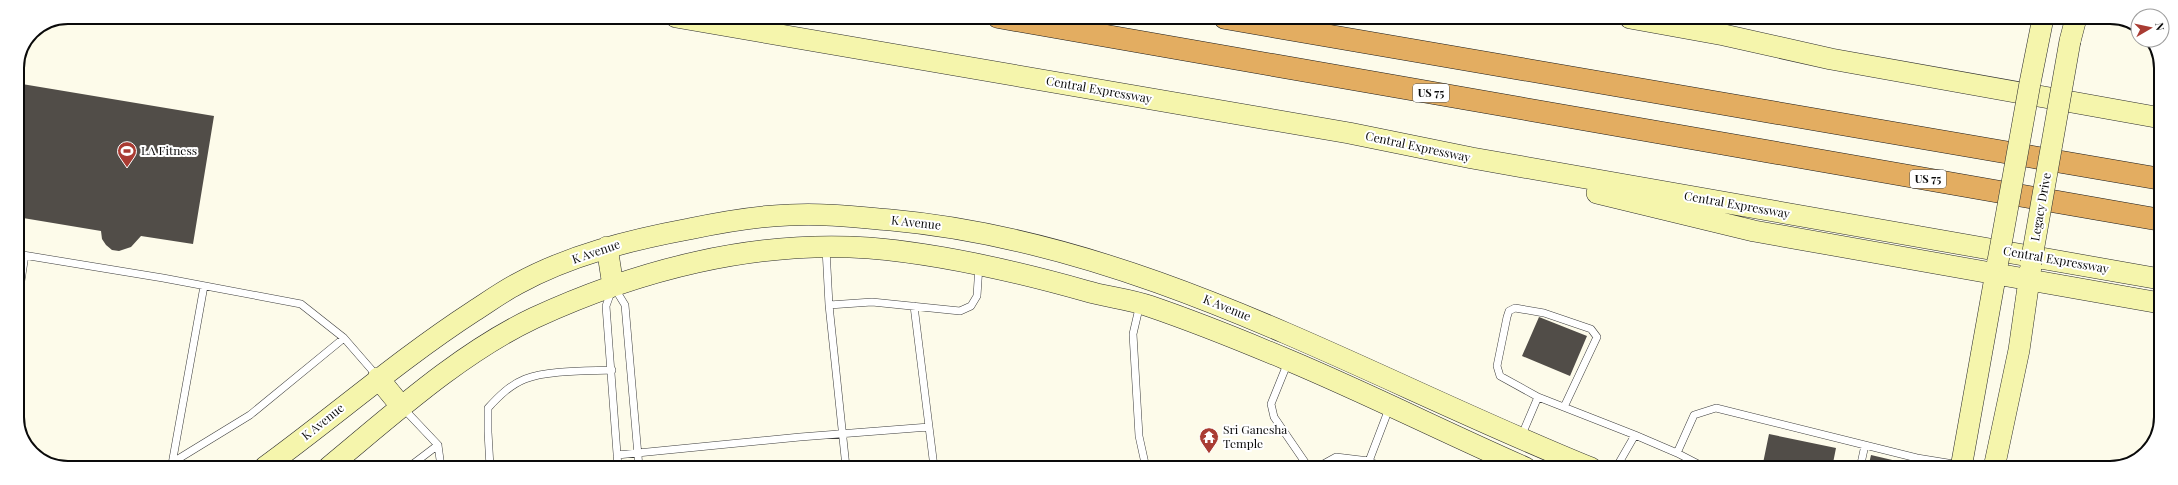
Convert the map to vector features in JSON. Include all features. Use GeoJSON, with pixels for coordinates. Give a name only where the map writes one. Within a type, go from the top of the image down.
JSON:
{"type":"FeatureCollection","features":[{"type":"Feature","properties":{"kind":"highway","name":"US 75"},"geometry":{"type":"LineString","coordinates":[[1038,24],[2154,219]]}},
{"type":"Feature","properties":{"kind":"highway"},"geometry":{"type":"LineString","coordinates":[[1260,24],[2154,178]]}},
{"type":"Feature","properties":{"kind":"main road","name":"Central Expressway"},"geometry":{"type":"LineString","coordinates":[[716,24],[1341,132],[1455,155],[2154,278]]}},
{"type":"Feature","properties":{"kind":"main road"},"geometry":{"type":"LineString","coordinates":[[1663,24],[1724,35],[1831,59],[2154,117]]}},
{"type":"Feature","properties":{"kind":"main road","name":"Legacy Drive"},"geometry":{"type":"LineString","coordinates":[[1995,461],[2019,350],[2030,272],[2070,41],[2074,24]]}},
{"type":"Feature","properties":{"kind":"main road"},"geometry":{"type":"LineString","coordinates":[[1966,461],[1997,268],[2041,26]]}},
{"type":"Feature","properties":{"kind":"main road"},"geometry":{"type":"LineString","coordinates":[[1455,155],[1715,223],[1833,247],[2030,272],[2154,302]]}},
{"type":"Feature","properties":{"kind":"main road"},"geometry":{"type":"LineString","coordinates":[[826,247],[827,214]]}},
{"type":"Feature","properties":{"kind":"main road","name":"K Avenue"},"geometry":{"type":"LineString","coordinates":[[273,461],[378,378],[454,324],[517,284],[549,269],[607,247],[652,236],[744,219],[788,215],[827,214],[937,224],[986,233],[1132,273],[1214,302],[1306,341],[1575,461]]}},
{"type":"Feature","properties":{"kind":"main road"},"geometry":{"type":"LineString","coordinates":[[607,247],[613,286]]}},
{"type":"Feature","properties":{"kind":"main road"},"geometry":{"type":"LineString","coordinates":[[336,461],[401,406],[473,354],[532,319],[613,286],[665,270],[712,259],[770,251],[826,247],[868,248],[979,264],[1038,277],[1140,304],[1289,360],[1505,461]]}},
{"type":"Feature","properties":{"kind":"main road"},"geometry":{"type":"LineString","coordinates":[[378,378],[401,406]]}},
{"type":"Feature","properties":{"kind":"main road"},"geometry":{"type":"LineString","coordinates":[[1516,461],[1521,438]]}},
{"type":"Feature","properties":{"kind":"lane"},"geometry":{"type":"LineString","coordinates":[[826,247],[829,305],[845,461]]}},
{"type":"Feature","properties":{"kind":"lane"},"geometry":{"type":"LineString","coordinates":[[24,262],[25,255],[301,304],[344,338],[378,378]]}},
{"type":"Feature","properties":{"kind":"lane"},"geometry":{"type":"LineString","coordinates":[[829,305],[872,302],[960,311],[972,306],[976,296],[979,264]]}},
{"type":"Feature","properties":{"kind":"lane"},"geometry":{"type":"LineString","coordinates":[[169,461],[204,286]]}},
{"type":"Feature","properties":{"kind":"lane"},"geometry":{"type":"LineString","coordinates":[[613,286],[606,306],[612,370],[618,461]]}},
{"type":"Feature","properties":{"kind":"lane"},"geometry":{"type":"LineString","coordinates":[[613,286],[625,305],[639,461]]}},
{"type":"Feature","properties":{"kind":"lane"},"geometry":{"type":"LineString","coordinates":[[1140,304],[1133,334],[1139,436],[1144,461]]}},
{"type":"Feature","properties":{"kind":"lane"},"geometry":{"type":"LineString","coordinates":[[914,306],[933,461]]}},
{"type":"Feature","properties":{"kind":"lane"},"geometry":{"type":"LineString","coordinates":[[1564,406],[1597,337],[1591,329],[1544,313],[1515,308],[1509,311],[1497,366],[1500,376],[1538,396],[1635,434],[1692,461]]}},
{"type":"Feature","properties":{"kind":"lane"},"geometry":{"type":"LineString","coordinates":[[176,461],[250,416],[344,338]]}},
{"type":"Feature","properties":{"kind":"lane"},"geometry":{"type":"LineString","coordinates":[[1289,360],[1271,404],[1274,417],[1305,461]]}},
{"type":"Feature","properties":{"kind":"lane"},"geometry":{"type":"LineString","coordinates":[[490,461],[488,408],[502,393],[526,379],[555,373],[612,370]]}},
{"type":"Feature","properties":{"kind":"lane"},"geometry":{"type":"LineString","coordinates":[[1521,438],[1538,396]]}},
{"type":"Feature","properties":{"kind":"lane"},"geometry":{"type":"LineString","coordinates":[[401,406],[438,445],[441,461]]}},
{"type":"Feature","properties":{"kind":"lane"},"geometry":{"type":"LineString","coordinates":[[1329,461],[1336,457],[1369,461],[1390,406]]}},
{"type":"Feature","properties":{"kind":"lane"},"geometry":{"type":"LineString","coordinates":[[1677,453],[1694,415],[1716,408],[1933,461]]}},
{"type":"Feature","properties":{"kind":"lane"},"geometry":{"type":"LineString","coordinates":[[617,455],[763,440],[929,427]]}},
{"type":"Feature","properties":{"kind":"lane"},"geometry":{"type":"LineString","coordinates":[[1620,461],[1635,434]]}},
{"type":"Feature","properties":{"kind":"lane"},"geometry":{"type":"LineString","coordinates":[[417,461],[438,445]]}},
{"type":"Feature","properties":{"kind":"lane"},"geometry":{"type":"LineString","coordinates":[[1862,461],[1865,445]]}},
{"type":"Feature","properties":{"kind":"building","name":"LA Fitness"},"geometry":{"type":"Polygon","coordinates":[[[24,84],[214,116],[193,244],[141,236],[131,247],[119,251],[112,250],[106,245],[102,239],[101,231],[24,218],[24,84]]]}},
{"type":"Feature","properties":{"kind":"building"},"geometry":{"type":"Polygon","coordinates":[[[1539,317],[1587,336],[1570,376],[1522,356],[1539,317]]]}},
{"type":"Feature","properties":{"kind":"building"},"geometry":{"type":"Polygon","coordinates":[[[1769,434],[1836,448],[1833,461],[1763,461],[1769,434]]]}},
{"type":"Feature","properties":{"kind":"building"},"geometry":{"type":"Polygon","coordinates":[[[1871,455],[1896,461],[1870,461],[1871,455]]]}},
{"type":"Feature","properties":{"kind":"place","name":"LA Fitness"},"geometry":{"type":"Point","coordinates":[127,168]}},
{"type":"Feature","properties":{"kind":"place","name":"Sri Ganesha Temple"},"geometry":{"type":"Point","coordinates":[1209,454]}}]}
